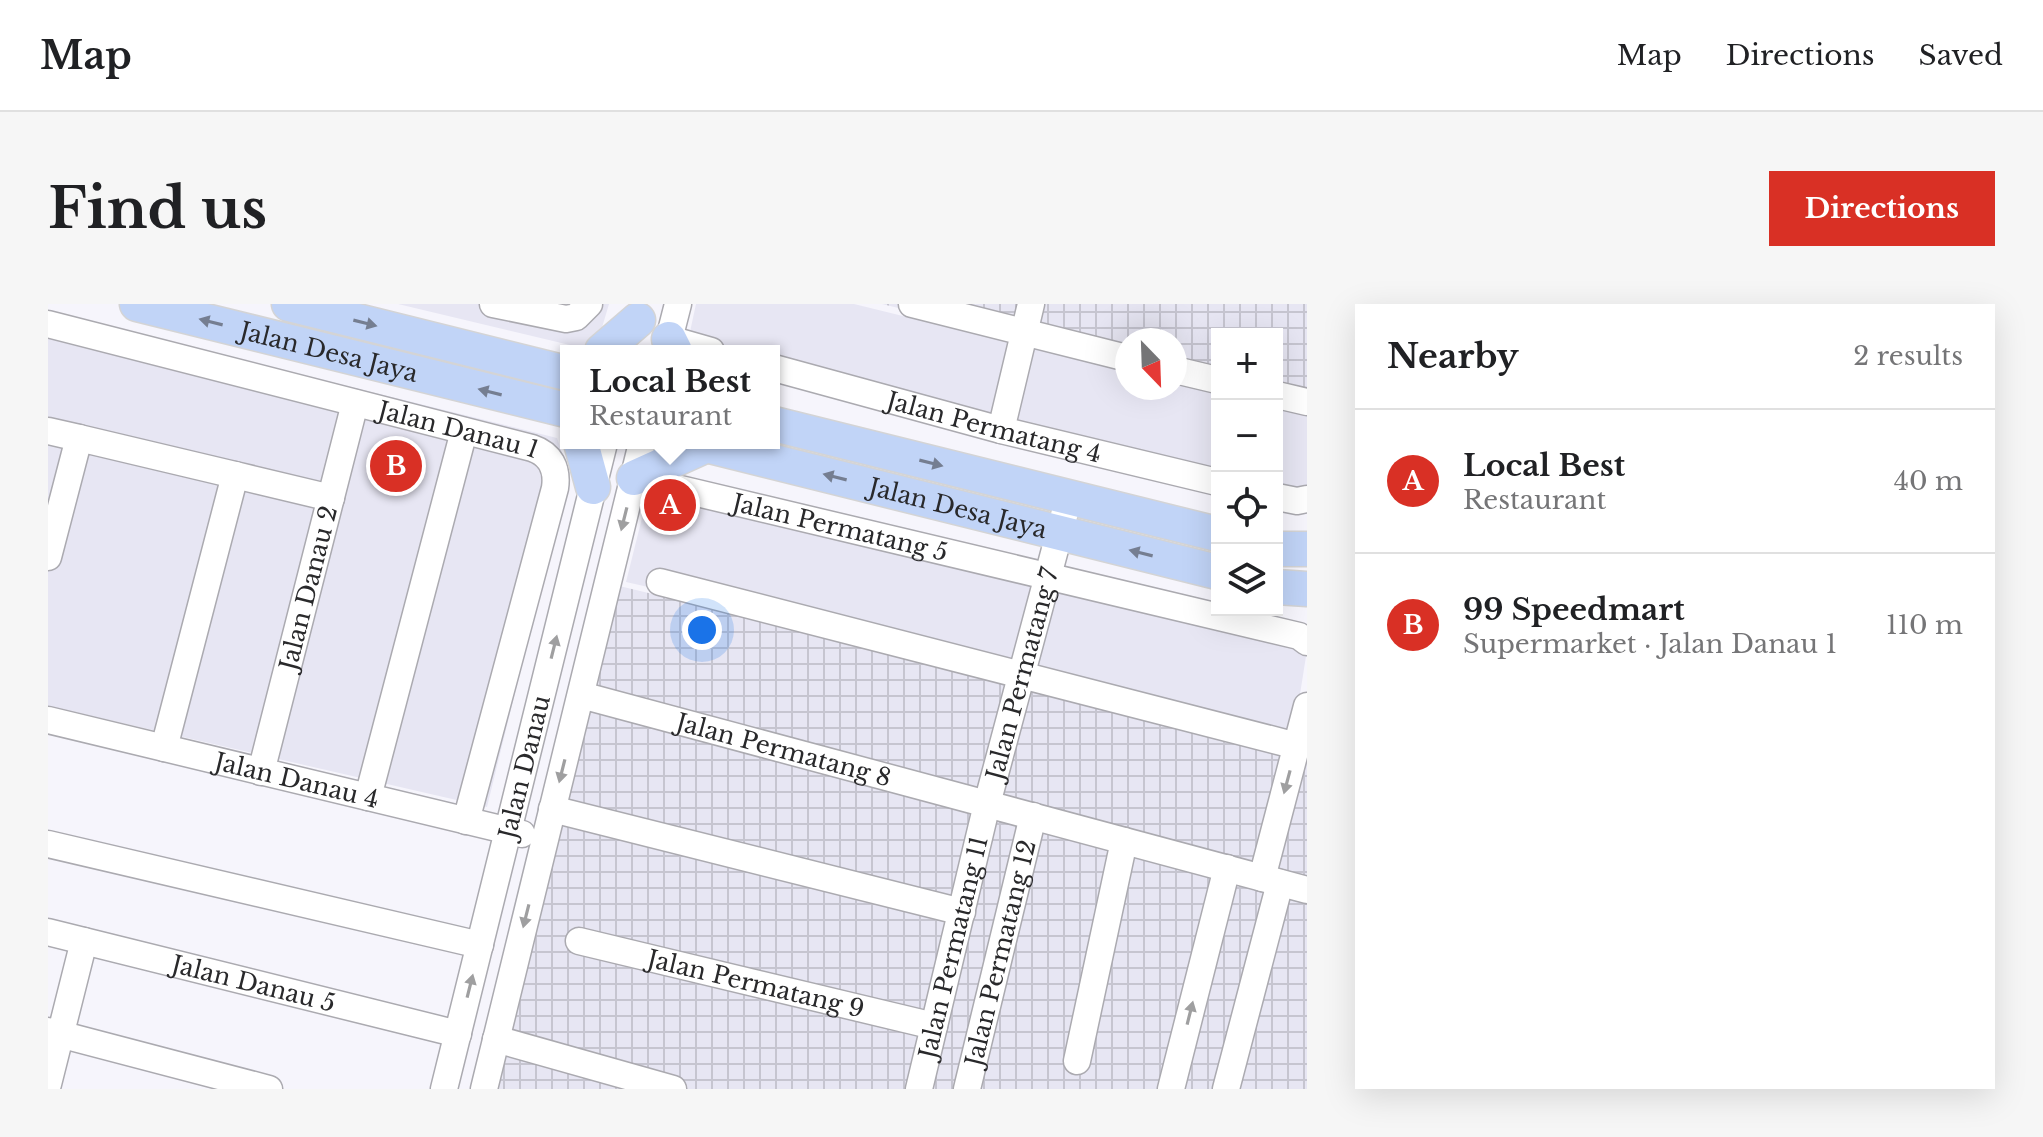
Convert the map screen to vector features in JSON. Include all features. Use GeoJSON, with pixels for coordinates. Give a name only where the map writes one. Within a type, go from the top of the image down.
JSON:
{"type":"FeatureCollection","features":[{"type":"Feature","properties":{"kind":"main road","name":"Jalan Desa Jaya"},"geometry":{"type":"LineString","coordinates":[[137,304],[560,412]]}},
{"type":"Feature","properties":{"kind":"main road","name":"Jalan Desa Jaya"},"geometry":{"type":"LineString","coordinates":[[289,304],[559,368]]}},
{"type":"Feature","properties":{"kind":"main road"},"geometry":{"type":"LineString","coordinates":[[610,345],[636,325]]}},
{"type":"Feature","properties":{"kind":"main road","name":"Jalan Desa Jaya"},"geometry":{"type":"LineString","coordinates":[[780,425],[1211,532]]}},
{"type":"Feature","properties":{"kind":"main road"},"geometry":{"type":"LineString","coordinates":[[583,449],[593,487]]}},
{"type":"Feature","properties":{"kind":"main road"},"geometry":{"type":"LineString","coordinates":[[634,478],[692,449]]}},
{"type":"Feature","properties":{"kind":"main road","name":"Jalan Desa Jaya"},"geometry":{"type":"LineString","coordinates":[[722,449],[1211,571]]}},
{"type":"Feature","properties":{"kind":"main road"},"geometry":{"type":"LineString","coordinates":[[1283,549],[1307,549]]}},
{"type":"Feature","properties":{"kind":"main road"},"geometry":{"type":"LineString","coordinates":[[1283,587],[1307,589]]}},
{"type":"Feature","properties":{"kind":"street"},"geometry":{"type":"LineString","coordinates":[[495,304],[566,319],[576,317],[589,304]]}},
{"type":"Feature","properties":{"kind":"street"},"geometry":{"type":"LineString","coordinates":[[670,345],[678,304]]}},
{"type":"Feature","properties":{"kind":"street"},"geometry":{"type":"LineString","coordinates":[[912,304],[1115,355]]}},
{"type":"Feature","properties":{"kind":"street"},"geometry":{"type":"LineString","coordinates":[[1001,430],[1031,304]]}},
{"type":"Feature","properties":{"kind":"street","name":"Jalan Danau 1"},"geometry":{"type":"LineString","coordinates":[[48,324],[540,450],[551,461],[556,479],[466,821]]}},
{"type":"Feature","properties":{"kind":"street","name":"Jalan Permatang 4"},"geometry":{"type":"LineString","coordinates":[[780,370],[1001,430],[1211,481]]}},
{"type":"Feature","properties":{"kind":"street"},"geometry":{"type":"LineString","coordinates":[[1187,373],[1211,379]]}},
{"type":"Feature","properties":{"kind":"street"},"geometry":{"type":"LineString","coordinates":[[1283,396],[1307,402]]}},
{"type":"Feature","properties":{"kind":"street","name":"Jalan Danau 2"},"geometry":{"type":"LineString","coordinates":[[261,772],[355,403]]}},
{"type":"Feature","properties":{"kind":"street"},"geometry":{"type":"LineString","coordinates":[[48,431],[331,498]]}},
{"type":"Feature","properties":{"kind":"street"},"geometry":{"type":"LineString","coordinates":[[368,797],[464,431]]}},
{"type":"Feature","properties":{"kind":"street"},"geometry":{"type":"LineString","coordinates":[[48,557],[79,438]]}},
{"type":"Feature","properties":{"kind":"street","name":"Jalan Danau"},"geometry":{"type":"LineString","coordinates":[[444,1089],[602,449]]}},
{"type":"Feature","properties":{"kind":"street","name":"Jalan Danau"},"geometry":{"type":"LineString","coordinates":[[484,1089],[641,449]]}},
{"type":"Feature","properties":{"kind":"street"},"geometry":{"type":"LineString","coordinates":[[164,748],[235,475]]}},
{"type":"Feature","properties":{"kind":"street","name":"Jalan Permatang 5"},"geometry":{"type":"LineString","coordinates":[[634,478],[1299,636],[1307,642]]}},
{"type":"Feature","properties":{"kind":"street","name":"Jalan Permatang 7"},"geometry":{"type":"LineString","coordinates":[[987,804],[1069,497]]}},
{"type":"Feature","properties":{"kind":"street"},"geometry":{"type":"LineString","coordinates":[[1283,498],[1307,499]]}},
{"type":"Feature","properties":{"kind":"street"},"geometry":{"type":"LineString","coordinates":[[660,582],[1297,746]]}},
{"type":"Feature","properties":{"kind":"street","name":"Jalan Permatang 8"},"geometry":{"type":"LineString","coordinates":[[581,695],[1307,890]]}},
{"type":"Feature","properties":{"kind":"street"},"geometry":{"type":"LineString","coordinates":[[1226,1089],[1307,706]]}},
{"type":"Feature","properties":{"kind":"street","name":"Jalan Danau 4"},"geometry":{"type":"LineString","coordinates":[[48,720],[545,840]]}},
{"type":"Feature","properties":{"kind":"street","name":"Jalan Permatang 11"},"geometry":{"type":"LineString","coordinates":[[919,1089],[987,804]]}},
{"type":"Feature","properties":{"kind":"street"},"geometry":{"type":"LineString","coordinates":[[552,809],[962,912]]}},
{"type":"Feature","properties":{"kind":"street","name":"Jalan Permatang 12"},"geometry":{"type":"LineString","coordinates":[[967,1089],[1033,816]]}},
{"type":"Feature","properties":{"kind":"street"},"geometry":{"type":"LineString","coordinates":[[1077,1061],[1124,841]]}},
{"type":"Feature","properties":{"kind":"street"},"geometry":{"type":"LineString","coordinates":[[48,844],[480,945]]}},
{"type":"Feature","properties":{"kind":"street"},"geometry":{"type":"LineString","coordinates":[[1171,1089],[1227,868]]}},
{"type":"Feature","properties":{"kind":"street","name":"Jalan Danau 5"},"geometry":{"type":"LineString","coordinates":[[48,932],[458,1034]]}},
{"type":"Feature","properties":{"kind":"street"},"geometry":{"type":"LineString","coordinates":[[48,1084],[54,1033],[84,941]]}},
{"type":"Feature","properties":{"kind":"street","name":"Jalan Permatang 9"},"geometry":{"type":"LineString","coordinates":[[579,941],[934,1026]]}},
{"type":"Feature","properties":{"kind":"street"},"geometry":{"type":"LineString","coordinates":[[54,1033],[269,1089]]}},
{"type":"Feature","properties":{"kind":"street"},"geometry":{"type":"LineString","coordinates":[[496,1039],[673,1089]]}},
{"type":"Feature","properties":{"kind":"shaded area"},"geometry":{"type":"Polygon","coordinates":[[[398,304],[609,304],[597,345],[570,345],[398,304]]]}},
{"type":"Feature","properties":{"kind":"shaded area"},"geometry":{"type":"Polygon","coordinates":[[[696,304],[854,304],[1115,368],[1115,400],[1187,400],[1187,386],[1211,392],[1211,468],[780,362],[780,345],[705,345],[688,341],[696,304]]]}},
{"type":"Feature","properties":{"kind":"shaded area"},"geometry":{"type":"Polygon","coordinates":[[[882,304],[1307,304],[1307,407],[1283,401],[1283,328],[1211,328],[1211,384],[1187,378],[1187,328],[1115,328],[1115,361],[882,304]]]}},
{"type":"Feature","properties":{"kind":"shaded area"},"geometry":{"type":"Polygon","coordinates":[[[48,312],[557,438],[569,473],[487,807],[48,706],[48,312]]]}},
{"type":"Feature","properties":{"kind":"shaded area"},"geometry":{"type":"Polygon","coordinates":[[[1283,409],[1307,415],[1307,491],[1283,485],[1283,409]]]}},
{"type":"Feature","properties":{"kind":"shaded area"},"geometry":{"type":"Polygon","coordinates":[[[649,490],[1307,650],[1294,732],[626,582],[649,490]]]}},
{"type":"Feature","properties":{"kind":"shaded area"},"geometry":{"type":"Polygon","coordinates":[[[611,584],[1307,751],[1307,1089],[496,1089],[611,584]]]}},
{"type":"Feature","properties":{"kind":"place","name":"99 Speedmart"},"geometry":{"type":"Point","coordinates":[396,466]}},
{"type":"Feature","properties":{"kind":"place","name":"Local Best"},"geometry":{"type":"Point","coordinates":[670,505]}}]}
